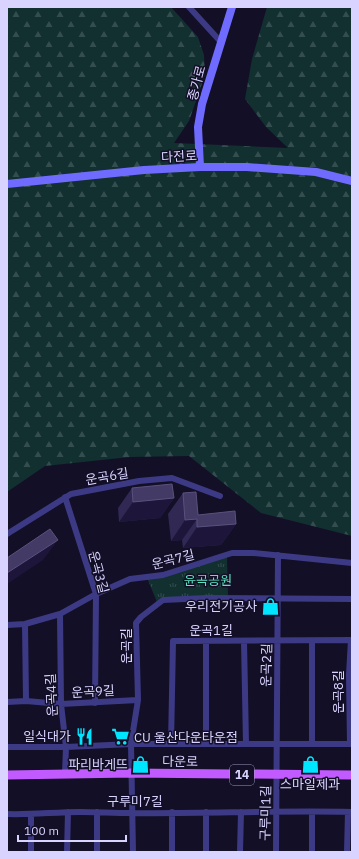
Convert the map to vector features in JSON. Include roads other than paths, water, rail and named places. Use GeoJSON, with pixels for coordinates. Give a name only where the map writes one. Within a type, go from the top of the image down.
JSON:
{"type":"FeatureCollection","features":[{"type":"Feature","properties":{"kind":"main road","name":"종가로"},"geometry":{"type":"LineString","coordinates":[[200,167],[198,127],[207,85],[232,7]]}},
{"type":"Feature","properties":{"kind":"main road","name":"다전로"},"geometry":{"type":"LineString","coordinates":[[7,184],[144,170],[200,167],[247,167],[316,172],[352,181]]}},
{"type":"Feature","properties":{"kind":"main road","name":"다운로"},"geometry":{"type":"LineString","coordinates":[[7,776],[131,773],[352,775]]}},
{"type":"Feature","properties":{"kind":"street"},"geometry":{"type":"LineString","coordinates":[[189,7],[220,41]]}},
{"type":"Feature","properties":{"kind":"street","name":"운곡6길"},"geometry":{"type":"LineString","coordinates":[[7,534],[71,494],[159,478],[172,478],[220,496]]}},
{"type":"Feature","properties":{"kind":"street","name":"운곡3길"},"geometry":{"type":"LineString","coordinates":[[65,497],[96,594],[95,703]]}},
{"type":"Feature","properties":{"kind":"street","name":"운곡7길"},"geometry":{"type":"LineString","coordinates":[[7,624],[25,624],[60,614],[96,594],[130,579],[163,575],[232,553],[278,555],[352,563]]}},
{"type":"Feature","properties":{"kind":"street","name":"운곡2길"},"geometry":{"type":"LineString","coordinates":[[277,775],[278,555]]}},
{"type":"Feature","properties":{"kind":"street","name":"운곡길"},"geometry":{"type":"LineString","coordinates":[[133,852],[131,813],[131,744],[138,700],[136,623],[141,616],[163,600],[206,598],[352,599]]}},
{"type":"Feature","properties":{"kind":"street","name":"운곡4길"},"geometry":{"type":"LineString","coordinates":[[60,614],[61,704],[66,747],[64,774]]}},
{"type":"Feature","properties":{"kind":"street"},"geometry":{"type":"LineString","coordinates":[[25,624],[26,701]]}},
{"type":"Feature","properties":{"kind":"street","name":"운곡1길"},"geometry":{"type":"LineString","coordinates":[[171,744],[173,641],[351,640]]}},
{"type":"Feature","properties":{"kind":"street","name":"운곡8길"},"geometry":{"type":"LineString","coordinates":[[7,747],[66,747],[131,744],[351,744],[348,675],[351,640]]}},
{"type":"Feature","properties":{"kind":"street"},"geometry":{"type":"LineString","coordinates":[[206,641],[206,744]]}},
{"type":"Feature","properties":{"kind":"street"},"geometry":{"type":"LineString","coordinates":[[244,641],[246,744]]}},
{"type":"Feature","properties":{"kind":"street","name":"운곡8길"},"geometry":{"type":"LineString","coordinates":[[312,641],[312,743]]}},
{"type":"Feature","properties":{"kind":"street","name":"운곡9길"},"geometry":{"type":"LineString","coordinates":[[7,702],[26,701],[61,704],[138,700]]}},
{"type":"Feature","properties":{"kind":"street","name":"구루미1길"},"geometry":{"type":"LineString","coordinates":[[276,852],[277,775]]}},
{"type":"Feature","properties":{"kind":"street"},"geometry":{"type":"LineString","coordinates":[[67,852],[68,812]]}},
{"type":"Feature","properties":{"kind":"street","name":"구루미7길"},"geometry":{"type":"LineString","coordinates":[[7,814],[31,815],[68,812],[350,812],[346,852]]}},
{"type":"Feature","properties":{"kind":"street","name":"구루미7길"},"geometry":{"type":"LineString","coordinates":[[97,812],[97,852]]}},
{"type":"Feature","properties":{"kind":"street","name":"구루미7길"},"geometry":{"type":"LineString","coordinates":[[172,812],[172,852]]}},
{"type":"Feature","properties":{"kind":"street"},"geometry":{"type":"LineString","coordinates":[[206,812],[206,852]]}},
{"type":"Feature","properties":{"kind":"street"},"geometry":{"type":"LineString","coordinates":[[240,812],[240,852]]}},
{"type":"Feature","properties":{"kind":"street"},"geometry":{"type":"LineString","coordinates":[[312,812],[312,852]]}},
{"type":"Feature","properties":{"kind":"street"},"geometry":{"type":"LineString","coordinates":[[31,815],[31,852]]}},
{"type":"Feature","properties":{"kind":"place","name":"우리전기공사"},"geometry":{"type":"Point","coordinates":[270,606]}},
{"type":"Feature","properties":{"kind":"place","name":"일식대가"},"geometry":{"type":"Point","coordinates":[84,736]}},
{"type":"Feature","properties":{"kind":"place","name":"CU 울산다운타운점"},"geometry":{"type":"Point","coordinates":[121,737]}},
{"type":"Feature","properties":{"kind":"place","name":"파리바게뜨"},"geometry":{"type":"Point","coordinates":[141,764]}},
{"type":"Feature","properties":{"kind":"place","name":"스마일제과"},"geometry":{"type":"Point","coordinates":[310,765]}},
{"type":"Feature","properties":{"kind":"park label","name":"윤곡공원"},"geometry":{"type":"Point","coordinates":[208,580]}}]}
